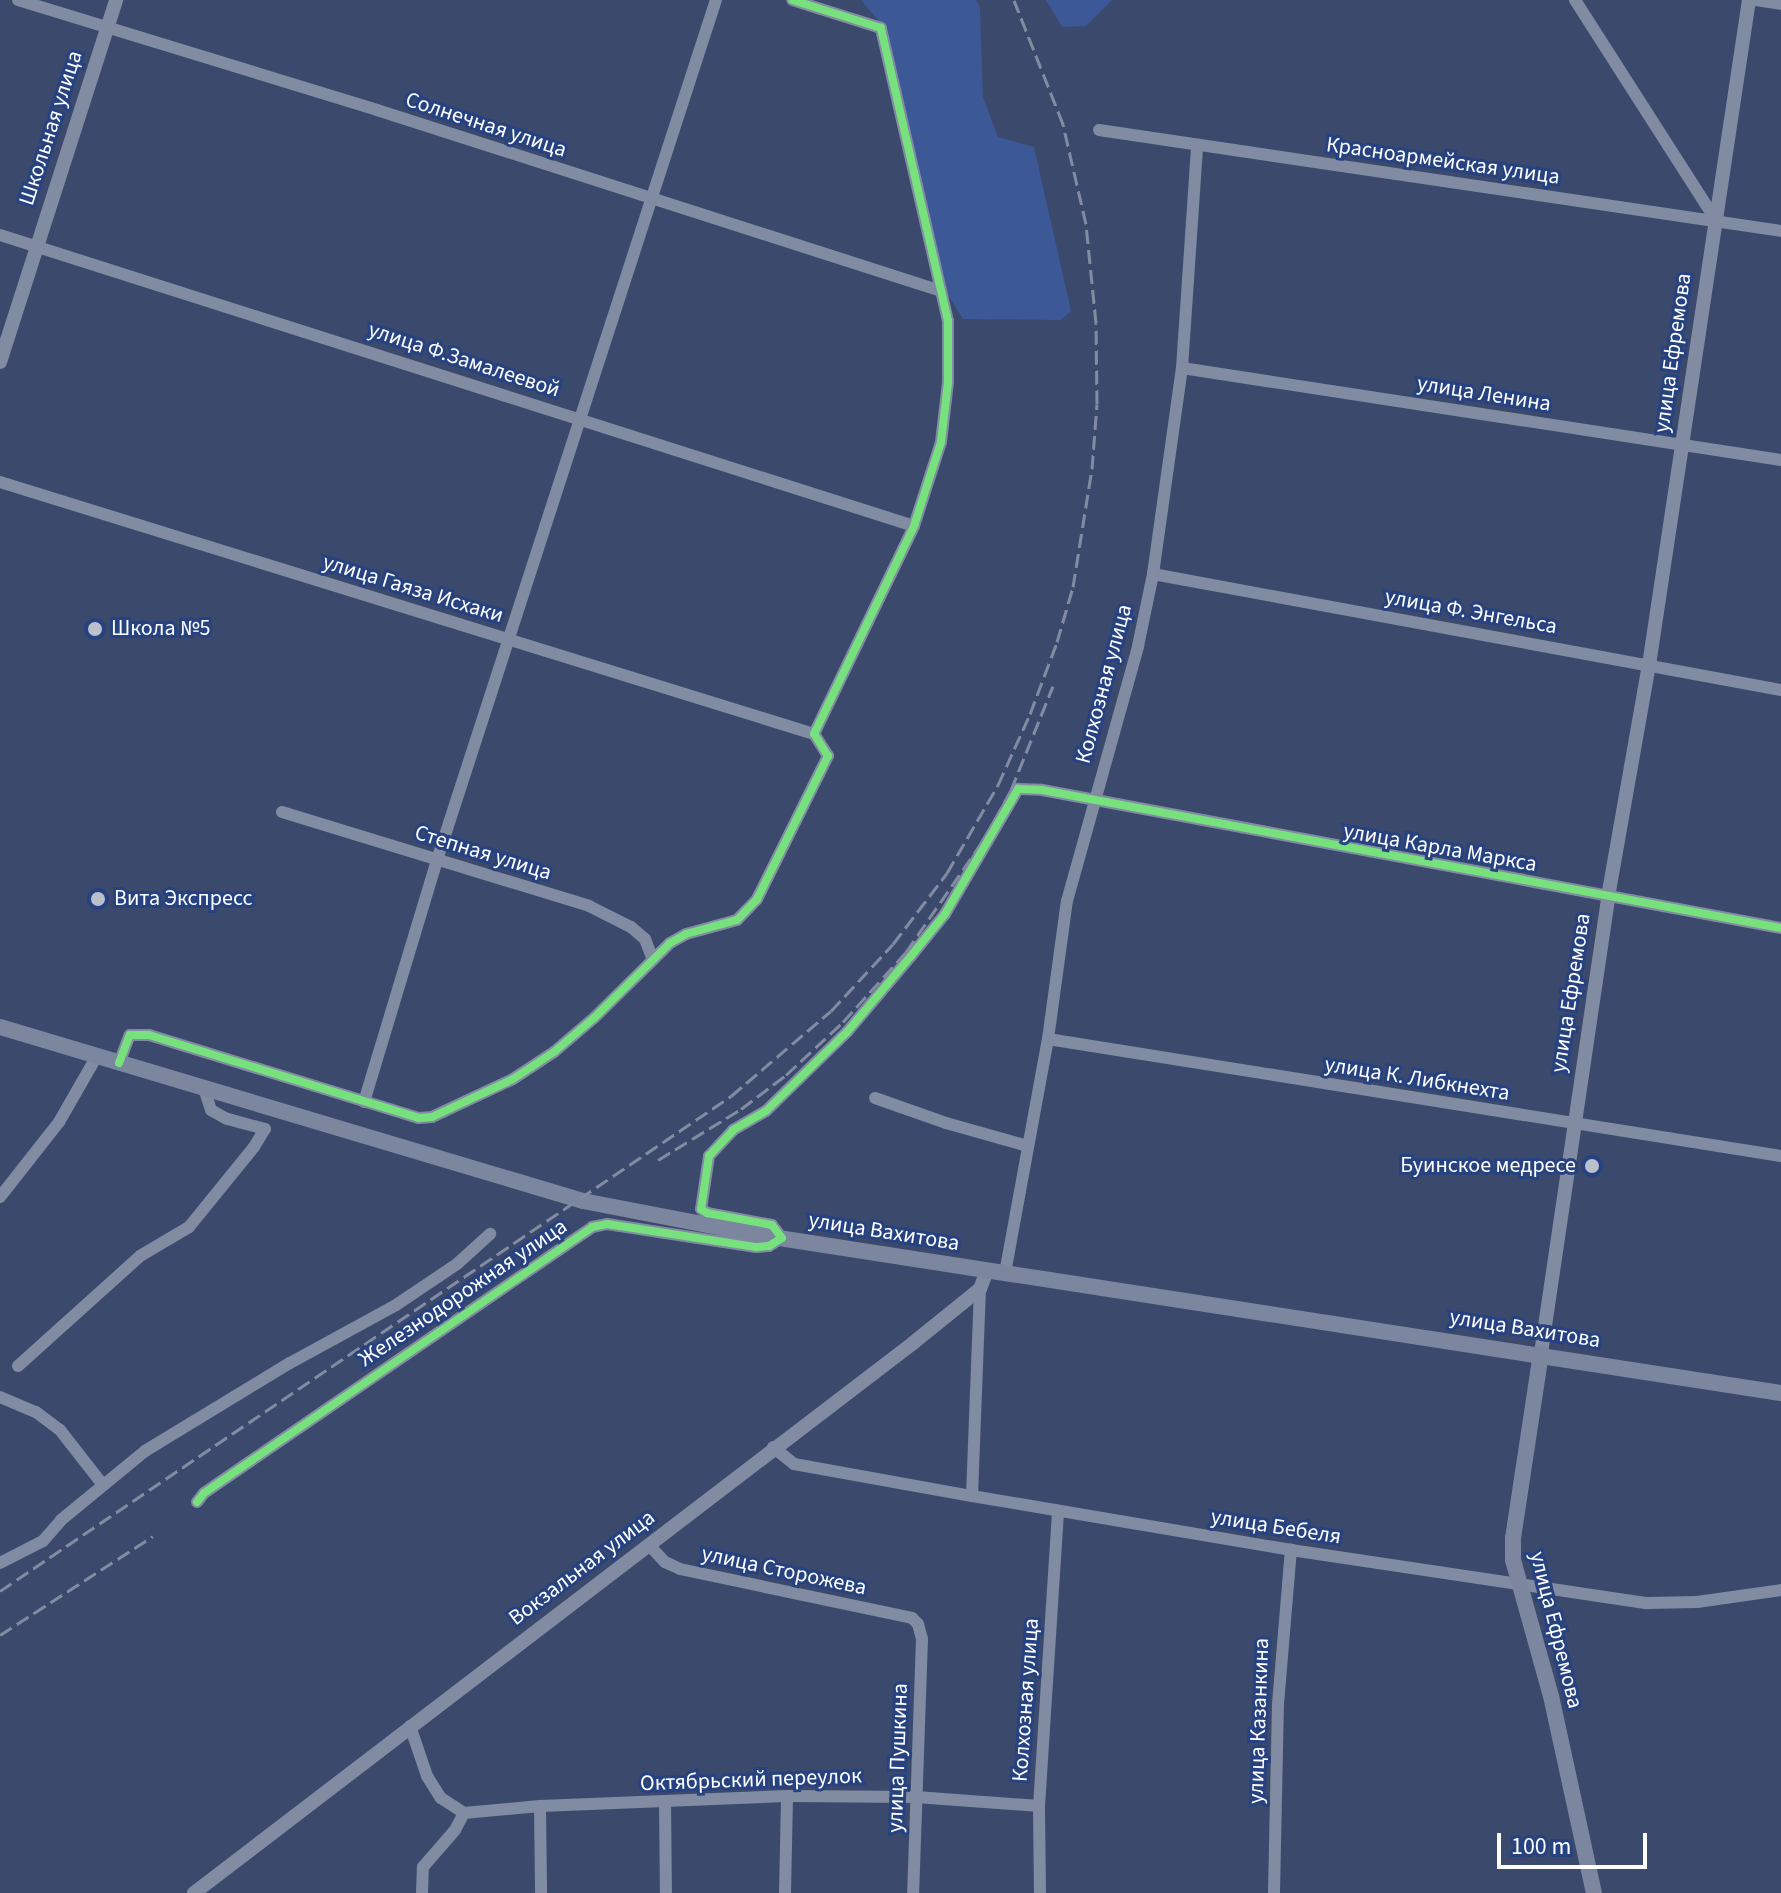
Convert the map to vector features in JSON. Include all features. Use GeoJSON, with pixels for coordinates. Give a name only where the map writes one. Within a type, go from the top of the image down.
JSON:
{"type":"FeatureCollection","features":[{"type":"Feature","properties":{"kind":"main road","name":"улица Вахитова"},"geometry":{"type":"LineString","coordinates":[[0,1027],[568,1198],[782,1238],[987,1271],[1541,1353],[1781,1393]]}},
{"type":"Feature","properties":{"kind":"main road","name":"улица Ефремова"},"geometry":{"type":"LineString","coordinates":[[1541,1353],[1513,1538],[1517,1582],[1551,1696],[1594,1893]]}},
{"type":"Feature","properties":{"kind":"street","name":"Солнечная улица"},"geometry":{"type":"LineString","coordinates":[[18,0],[941,291]]}},
{"type":"Feature","properties":{"kind":"street","name":"Школьная улица"},"geometry":{"type":"LineString","coordinates":[[0,362],[116,0]]}},
{"type":"Feature","properties":{"kind":"street"},"geometry":{"type":"LineString","coordinates":[[364,1102],[437,860],[716,0]]}},
{"type":"Feature","properties":{"kind":"street"},"geometry":{"type":"LineString","coordinates":[[119,1063],[130,1035],[149,1035],[419,1118],[456,1107],[513,1079],[554,1052],[594,1018],[670,943],[686,934],[737,920],[757,899],[828,756],[814,734],[914,526],[947,413],[948,321],[881,28],[792,0]]}},
{"type":"Feature","properties":{"kind":"street"},"geometry":{"type":"LineString","coordinates":[[1575,0],[1715,219]]}},
{"type":"Feature","properties":{"kind":"street","name":"улица Ефремова"},"geometry":{"type":"LineString","coordinates":[[1541,1353],[1608,897],[1649,665],[1749,0]]}},
{"type":"Feature","properties":{"kind":"street"},"geometry":{"type":"LineString","coordinates":[[1756,0],[1781,4]]}},
{"type":"Feature","properties":{"kind":"street","name":"Красноармейская улица"},"geometry":{"type":"LineString","coordinates":[[1099,130],[1197,147],[1715,219],[1781,231]]}},
{"type":"Feature","properties":{"kind":"street","name":"Колхозная улица"},"geometry":{"type":"LineString","coordinates":[[1005,1273],[1048,1039],[1067,901],[1092,802],[1138,646],[1153,574],[1182,368],[1197,147]]}},
{"type":"Feature","properties":{"kind":"street","name":"улица Ф.Замалеевой"},"geometry":{"type":"LineString","coordinates":[[0,235],[914,526]]}},
{"type":"Feature","properties":{"kind":"street","name":"улица Ленина"},"geometry":{"type":"LineString","coordinates":[[1182,368],[1781,460]]}},
{"type":"Feature","properties":{"kind":"street","name":"улица Гаяза Исхаки"},"geometry":{"type":"LineString","coordinates":[[0,482],[814,734]]}},
{"type":"Feature","properties":{"kind":"street","name":"улица Ф. Энгельса"},"geometry":{"type":"LineString","coordinates":[[1153,574],[1781,690]]}},
{"type":"Feature","properties":{"kind":"street","name":"улица Карла Маркса"},"geometry":{"type":"LineString","coordinates":[[782,1238],[772,1225],[707,1213],[701,1209],[709,1156],[718,1142],[766,1111],[847,1032],[893,978],[945,914],[1018,789],[1042,790],[1092,802],[1781,928]]}},
{"type":"Feature","properties":{"kind":"street","name":"Степная улица"},"geometry":{"type":"LineString","coordinates":[[282,812],[614,916],[645,939],[653,960]]}},
{"type":"Feature","properties":{"kind":"street","name":"улица К. Либкнехта"},"geometry":{"type":"LineString","coordinates":[[1048,1039],[1781,1156]]}},
{"type":"Feature","properties":{"kind":"street"},"geometry":{"type":"LineString","coordinates":[[0,1197],[59,1122],[97,1056]]}},
{"type":"Feature","properties":{"kind":"street"},"geometry":{"type":"LineString","coordinates":[[18,1366],[140,1256],[189,1227],[254,1147],[265,1129],[227,1119],[211,1110],[204,1088]]}},
{"type":"Feature","properties":{"kind":"street"},"geometry":{"type":"LineString","coordinates":[[875,1098],[946,1123],[1028,1146]]}},
{"type":"Feature","properties":{"kind":"street","name":"Железнодорожная улица"},"geometry":{"type":"LineString","coordinates":[[197,1502],[216,1484],[592,1227],[607,1224],[756,1247],[769,1246],[782,1238]]}},
{"type":"Feature","properties":{"kind":"street"},"geometry":{"type":"LineString","coordinates":[[0,1563],[43,1541],[61,1520],[145,1451],[290,1363],[396,1305],[457,1264],[490,1234]]}},
{"type":"Feature","properties":{"kind":"street"},"geometry":{"type":"LineString","coordinates":[[972,1496],[980,1289],[987,1271]]}},
{"type":"Feature","properties":{"kind":"street","name":"Вокзальная улица"},"geometry":{"type":"LineString","coordinates":[[194,1893],[980,1289]]}},
{"type":"Feature","properties":{"kind":"street"},"geometry":{"type":"LineString","coordinates":[[0,1397],[36,1412],[60,1430],[103,1485]]}},
{"type":"Feature","properties":{"kind":"street","name":"улица Бебеля"},"geometry":{"type":"LineString","coordinates":[[773,1447],[794,1464],[972,1496],[1291,1550],[1647,1603],[1697,1602],[1781,1590]]}},
{"type":"Feature","properties":{"kind":"street","name":"Колхозная улица"},"geometry":{"type":"LineString","coordinates":[[1040,1893],[1039,1806],[1058,1511]]}},
{"type":"Feature","properties":{"kind":"street","name":"улица Сторожева"},"geometry":{"type":"LineString","coordinates":[[649,1545],[665,1562],[680,1569],[912,1618],[918,1624]]}},
{"type":"Feature","properties":{"kind":"street","name":"улица Казанкина"},"geometry":{"type":"LineString","coordinates":[[1274,1893],[1278,1704],[1291,1550]]}},
{"type":"Feature","properties":{"kind":"street","name":"улица Пушкина"},"geometry":{"type":"LineString","coordinates":[[913,1893],[922,1639],[918,1624]]}},
{"type":"Feature","properties":{"kind":"street"},"geometry":{"type":"LineString","coordinates":[[410,1726],[427,1776],[441,1798],[464,1813],[455,1830],[423,1867],[422,1893]]}},
{"type":"Feature","properties":{"kind":"street"},"geometry":{"type":"LineString","coordinates":[[785,1893],[787,1796]]}},
{"type":"Feature","properties":{"kind":"street","name":"Октябрьский переулок"},"geometry":{"type":"LineString","coordinates":[[464,1813],[540,1806],[787,1796],[916,1797],[1039,1806]]}},
{"type":"Feature","properties":{"kind":"street"},"geometry":{"type":"LineString","coordinates":[[665,1802],[666,1893]]}},
{"type":"Feature","properties":{"kind":"street"},"geometry":{"type":"LineString","coordinates":[[540,1806],[541,1893]]}},
{"type":"Feature","properties":{"kind":"shaded area"},"geometry":{"type":"Polygon","coordinates":[[[861,0],[976,0],[980,7],[983,97],[998,137],[1034,147],[1071,311],[1061,320],[963,319],[945,290],[885,29],[861,0]]]}},
{"type":"Feature","properties":{"kind":"shaded area"},"geometry":{"type":"Polygon","coordinates":[[[1046,0],[1112,0],[1086,26],[1062,27],[1046,0]]]}},
{"type":"Feature","properties":{"kind":"railway"},"geometry":{"type":"LineString","coordinates":[[0,1591],[731,1096],[831,1011],[893,944],[947,873],[998,785],[1030,714],[1057,642],[1073,587],[1092,469],[1097,404],[1096,323],[1086,224],[1063,124],[1014,0]]}},
{"type":"Feature","properties":{"kind":"railway"},"geometry":{"type":"LineString","coordinates":[[658,1160],[741,1109],[786,1075],[843,1022],[906,952],[985,838],[1011,790],[1053,686]]}},
{"type":"Feature","properties":{"kind":"railway"},"geometry":{"type":"LineString","coordinates":[[0,1635],[153,1536]]}},
{"type":"Feature","properties":{"kind":"cycle path"},"geometry":{"type":"LineString","coordinates":[[119,1063],[130,1035],[149,1035],[419,1118],[432,1117],[513,1079],[554,1052],[594,1018],[670,943],[686,934],[737,920],[757,899],[828,756],[814,734],[914,526],[941,442],[948,382],[948,321],[881,28],[792,0]]}},
{"type":"Feature","properties":{"kind":"cycle path"},"geometry":{"type":"LineString","coordinates":[[197,1502],[204,1493],[592,1227],[607,1224],[756,1247],[769,1246],[782,1238],[772,1225],[707,1213],[701,1209],[709,1156],[733,1130],[766,1111],[847,1032],[911,956],[945,914],[1018,789],[1042,790],[1781,928]]}},
{"type":"Feature","properties":{"kind":"place","name":"Школа №5"},"geometry":{"type":"Point","coordinates":[95,629]}},
{"type":"Feature","properties":{"kind":"place","name":"Вита Экспресс"},"geometry":{"type":"Point","coordinates":[98,899]}},
{"type":"Feature","properties":{"kind":"place","name":"Буинское медресе"},"geometry":{"type":"Point","coordinates":[1592,1166]}}]}
